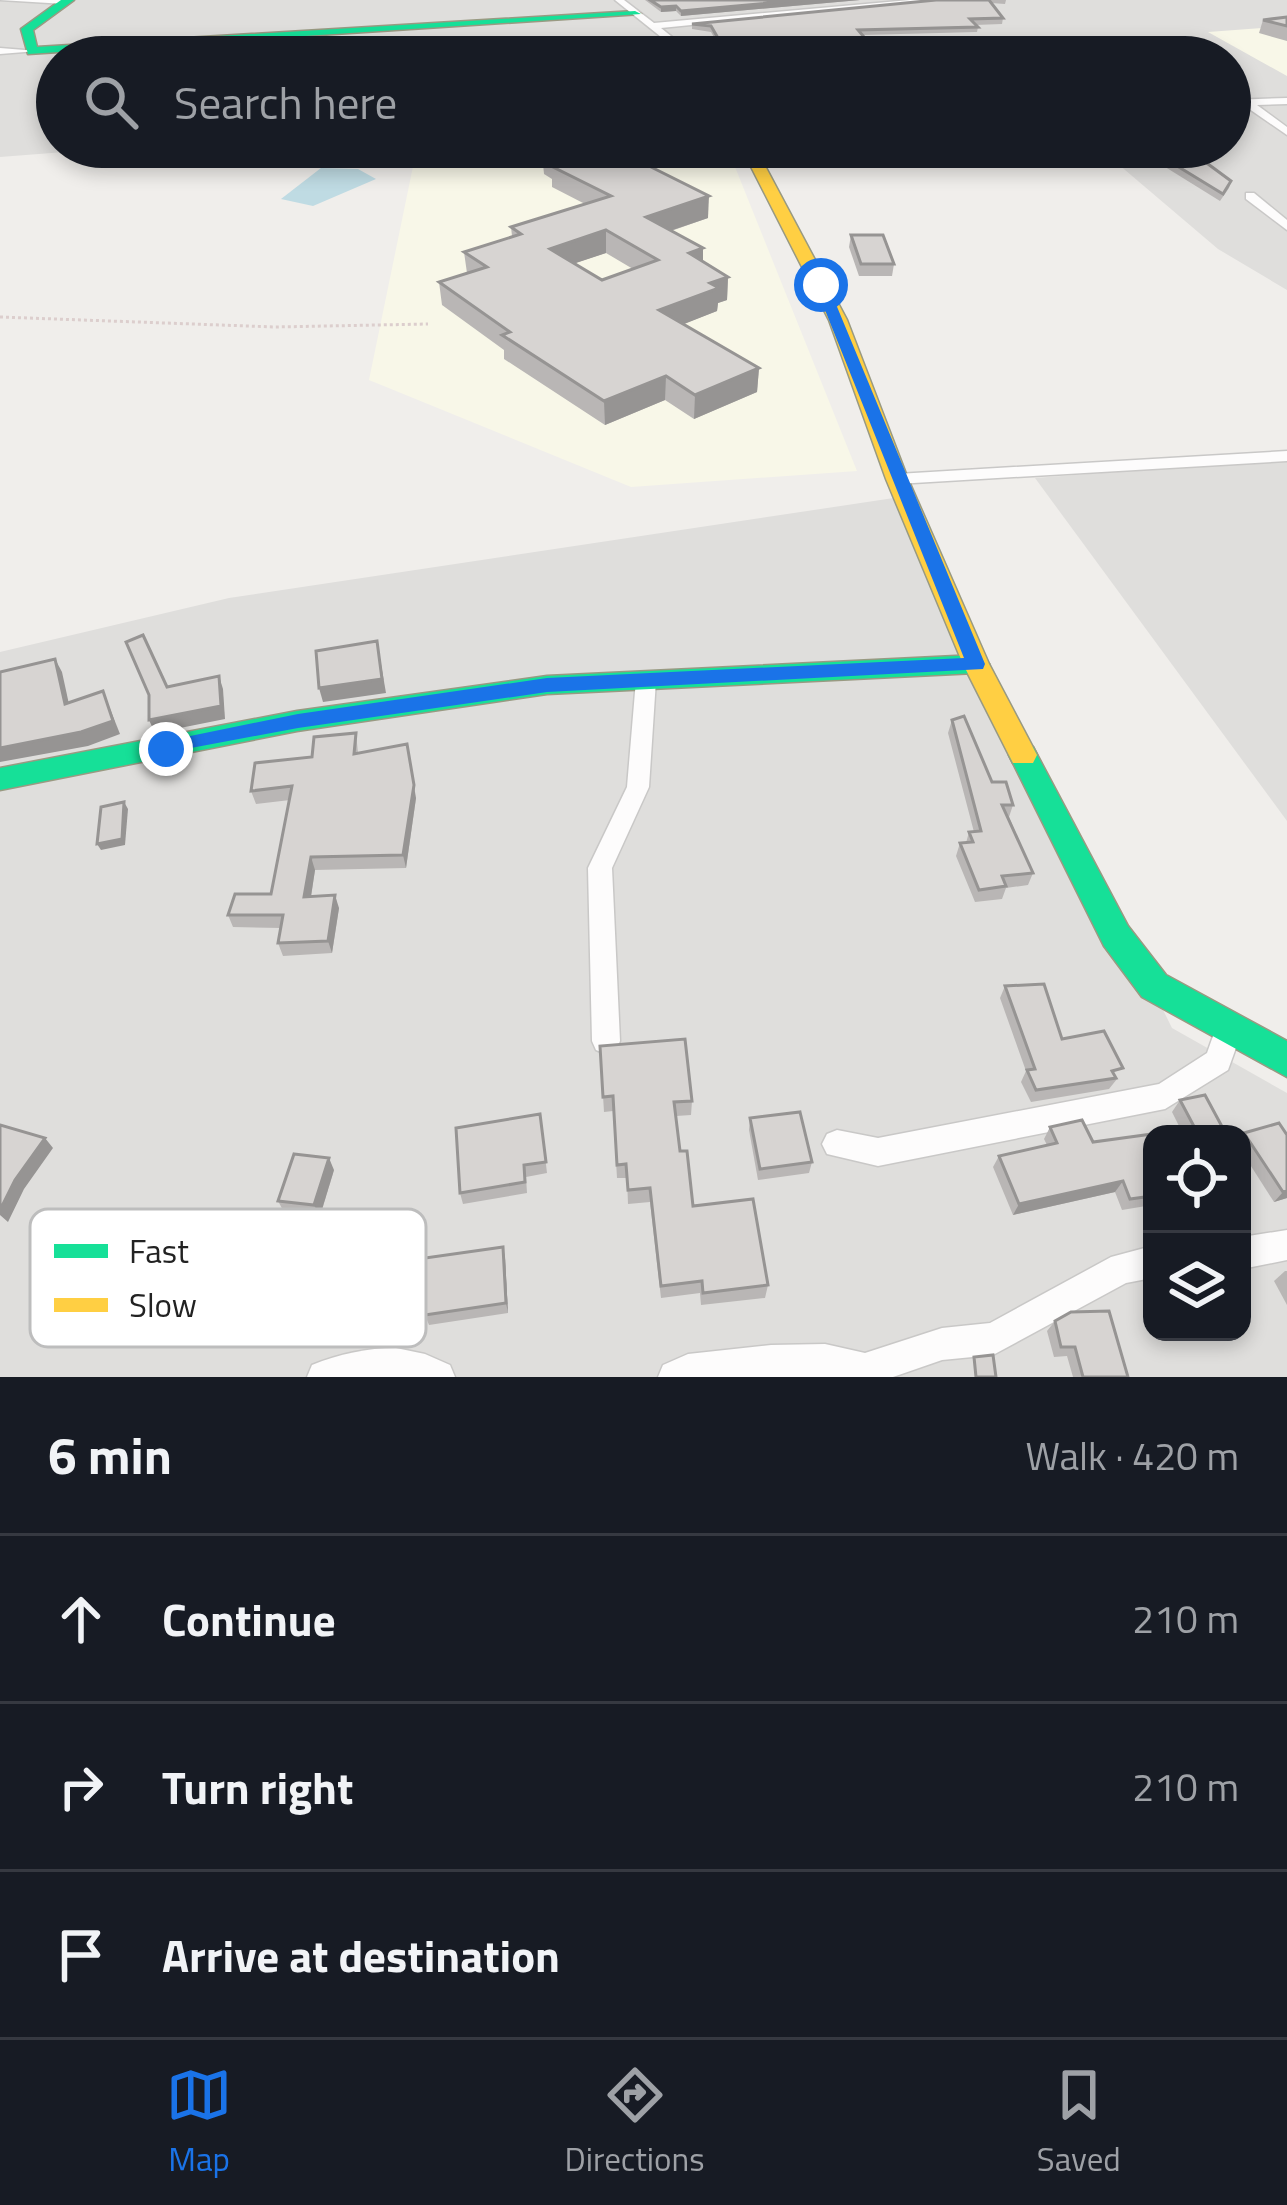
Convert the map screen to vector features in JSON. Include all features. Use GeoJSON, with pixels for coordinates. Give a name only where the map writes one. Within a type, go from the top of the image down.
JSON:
{"type":"FeatureCollection","features":[{"type":"Feature","properties":{"kind":"street"},"geometry":{"type":"LineString","coordinates":[[0,0],[66,1]]}},
{"type":"Feature","properties":{"kind":"street"},"geometry":{"type":"LineString","coordinates":[[270,36],[939,0]]}},
{"type":"Feature","properties":{"kind":"street"},"geometry":{"type":"LineString","coordinates":[[32,51],[27,29],[66,1]]}},
{"type":"Feature","properties":{"kind":"street"},"geometry":{"type":"LineString","coordinates":[[636,13],[665,36]]}},
{"type":"Feature","properties":{"kind":"street"},"geometry":{"type":"LineString","coordinates":[[0,51],[36,51]]}},
{"type":"Feature","properties":{"kind":"street"},"geometry":{"type":"LineString","coordinates":[[1251,104],[1287,101]]}},
{"type":"Feature","properties":{"kind":"street"},"geometry":{"type":"LineString","coordinates":[[1251,105],[1287,132]]}},
{"type":"Feature","properties":{"kind":"street"},"geometry":{"type":"LineString","coordinates":[[761,168],[838,320],[897,478],[976,664],[1132,963],[1154,986],[1287,1060]]}},
{"type":"Feature","properties":{"kind":"street"},"geometry":{"type":"LineString","coordinates":[[1250,196],[1287,226]]}},
{"type":"Feature","properties":{"kind":"street"},"geometry":{"type":"LineString","coordinates":[[897,478],[1287,456]]}},
{"type":"Feature","properties":{"kind":"street"},"geometry":{"type":"LineString","coordinates":[[0,779],[420,702],[547,685],[976,664]]}},
{"type":"Feature","properties":{"kind":"street"},"geometry":{"type":"LineString","coordinates":[[606,1041],[600,868],[638,788],[646,680]]}},
{"type":"Feature","properties":{"kind":"street"},"geometry":{"type":"LineString","coordinates":[[837,1144],[878,1152],[1165,1096],[1218,1061],[1228,1030]]}},
{"type":"Feature","properties":{"kind":"street"},"geometry":{"type":"LineString","coordinates":[[1251,1251],[1287,1245]]}},
{"type":"Feature","properties":{"kind":"street"},"geometry":{"type":"LineString","coordinates":[[675,1377],[688,1371],[771,1362],[825,1361],[865,1370],[942,1344],[993,1339],[1122,1268],[1143,1264]]}},
{"type":"Feature","properties":{"kind":"street"},"geometry":{"type":"LineString","coordinates":[[324,1377],[363,1365],[421,1366],[439,1377]]}},
{"type":"Feature","properties":{"kind":"path"},"geometry":{"type":"LineString","coordinates":[[0,317],[275,327],[428,324]]}},
{"type":"Feature","properties":{"kind":"shaded area"},"geometry":{"type":"Polygon","coordinates":[[[0,0],[1287,0],[1287,290],[1218,249],[1123,168],[1251,168],[1251,36],[36,36],[36,154],[0,157],[0,0]]]}},
{"type":"Feature","properties":{"kind":"shaded area"},"geometry":{"type":"Polygon","coordinates":[[[1287,26],[1287,76],[1251,56],[1251,36],[1208,32],[1287,26]]]}},
{"type":"Feature","properties":{"kind":"shaded area"},"geometry":{"type":"Polygon","coordinates":[[[413,168],[735,168],[857,471],[631,487],[369,380],[413,168]]]}},
{"type":"Feature","properties":{"kind":"shaded area"},"geometry":{"type":"Polygon","coordinates":[[[1287,459],[1287,821],[1035,478],[1287,459]]]}},
{"type":"Feature","properties":{"kind":"shaded area"},"geometry":{"type":"Polygon","coordinates":[[[907,496],[1172,1028],[1287,1093],[1287,1377],[0,1377],[0,652],[229,598],[907,496]]]}},
{"type":"Feature","properties":{"kind":"water"},"geometry":{"type":"Polygon","coordinates":[[[321,168],[358,169],[376,179],[313,206],[281,199],[321,168]]]}},
{"type":"Feature","properties":{"kind":"building"},"geometry":{"type":"Polygon","coordinates":[[[650,0],[801,0],[681,11],[650,0]]]}},
{"type":"Feature","properties":{"kind":"building"},"geometry":{"type":"Polygon","coordinates":[[[936,0],[989,0],[1003,18],[970,19],[978,27],[858,30],[863,36],[717,36],[711,26],[692,24],[936,0]]]}},
{"type":"Feature","properties":{"kind":"building"},"geometry":{"type":"Polygon","coordinates":[[[1287,17],[1287,26],[1263,20],[1287,17]]]}},
{"type":"Feature","properties":{"kind":"building"},"geometry":{"type":"Polygon","coordinates":[[[555,168],[653,168],[709,196],[646,217],[703,248],[689,253],[728,277],[710,283],[719,288],[659,310],[759,368],[695,395],[666,376],[604,401],[502,335],[510,332],[439,282],[487,267],[464,252],[521,234],[511,227],[611,196],[555,168]],[[606,230],[550,249],[602,280],[658,260],[606,230]]]}},
{"type":"Feature","properties":{"kind":"building"},"geometry":{"type":"Polygon","coordinates":[[[1180,168],[1213,168],[1231,181],[1223,194],[1180,168]]]}},
{"type":"Feature","properties":{"kind":"building"},"geometry":{"type":"Polygon","coordinates":[[[851,235],[883,235],[894,264],[861,264],[851,235]]]}},
{"type":"Feature","properties":{"kind":"building"},"geometry":{"type":"Polygon","coordinates":[[[143,635],[167,687],[219,676],[221,706],[149,720],[149,695],[126,642],[143,635]]]}},
{"type":"Feature","properties":{"kind":"building"},"geometry":{"type":"Polygon","coordinates":[[[377,641],[382,679],[319,688],[316,651],[377,641]]]}},
{"type":"Feature","properties":{"kind":"building"},"geometry":{"type":"Polygon","coordinates":[[[55,659],[65,704],[103,691],[113,721],[0,748],[0,672],[55,659]]]}},
{"type":"Feature","properties":{"kind":"building"},"geometry":{"type":"Polygon","coordinates":[[[964,716],[992,782],[1006,782],[1013,805],[1002,805],[1033,873],[1002,876],[1006,886],[979,890],[960,843],[973,842],[969,832],[981,831],[952,720],[964,716]]]}},
{"type":"Feature","properties":{"kind":"building"},"geometry":{"type":"Polygon","coordinates":[[[356,733],[354,754],[407,744],[414,785],[403,855],[311,857],[304,897],[335,895],[328,941],[278,943],[283,915],[228,915],[235,894],[271,894],[292,786],[251,791],[255,763],[312,757],[314,737],[356,733]]]}},
{"type":"Feature","properties":{"kind":"building"},"geometry":{"type":"Polygon","coordinates":[[[124,802],[122,839],[97,844],[101,807],[124,802]]]}},
{"type":"Feature","properties":{"kind":"building"},"geometry":{"type":"Polygon","coordinates":[[[1044,984],[1062,1039],[1104,1031],[1123,1068],[1112,1071],[1116,1078],[1036,1090],[1027,1070],[1035,1069],[1005,986],[1044,984]]]}},
{"type":"Feature","properties":{"kind":"building"},"geometry":{"type":"Polygon","coordinates":[[[685,1039],[692,1101],[674,1102],[680,1151],[687,1151],[693,1206],[753,1199],[768,1285],[703,1293],[702,1281],[661,1286],[650,1188],[628,1190],[626,1164],[617,1165],[613,1096],[603,1097],[600,1046],[685,1039]]]}},
{"type":"Feature","properties":{"kind":"building"},"geometry":{"type":"Polygon","coordinates":[[[1205,1095],[1221,1125],[1193,1125],[1180,1100],[1205,1095]]]}},
{"type":"Feature","properties":{"kind":"building"},"geometry":{"type":"Polygon","coordinates":[[[800,1112],[812,1162],[760,1169],[750,1118],[800,1112]]]}},
{"type":"Feature","properties":{"kind":"building"},"geometry":{"type":"Polygon","coordinates":[[[540,1114],[546,1162],[524,1165],[525,1182],[460,1193],[456,1128],[540,1114]]]}},
{"type":"Feature","properties":{"kind":"building"},"geometry":{"type":"Polygon","coordinates":[[[1082,1120],[1093,1142],[1143,1135],[1143,1197],[1130,1199],[1123,1181],[1019,1204],[999,1156],[1057,1143],[1050,1127],[1082,1120]]]}},
{"type":"Feature","properties":{"kind":"building"},"geometry":{"type":"Polygon","coordinates":[[[1279,1123],[1287,1135],[1287,1191],[1283,1192],[1251,1144],[1251,1131],[1279,1123]]]}},
{"type":"Feature","properties":{"kind":"building"},"geometry":{"type":"Polygon","coordinates":[[[0,1125],[45,1138],[0,1210],[0,1125]]]}},
{"type":"Feature","properties":{"kind":"building"},"geometry":{"type":"Polygon","coordinates":[[[294,1154],[329,1158],[314,1205],[278,1201],[294,1154]]]}},
{"type":"Feature","properties":{"kind":"building"},"geometry":{"type":"Polygon","coordinates":[[[503,1247],[506,1303],[426,1315],[426,1258],[503,1247]]]}},
{"type":"Feature","properties":{"kind":"building"},"geometry":{"type":"Polygon","coordinates":[[[1109,1311],[1128,1377],[1083,1377],[1075,1347],[1061,1347],[1055,1321],[1071,1312],[1109,1311]]]}},
{"type":"Feature","properties":{"kind":"building"},"geometry":{"type":"Polygon","coordinates":[[[993,1355],[996,1377],[976,1377],[974,1357],[993,1355]]]}},
{"type":"Feature","properties":{"kind":"traffic: fast"},"geometry":{"type":"LineString","coordinates":[[36,51],[32,51],[27,29],[68,0]]}},
{"type":"Feature","properties":{"kind":"traffic: fast"},"geometry":{"type":"LineString","coordinates":[[276,36],[635,14]]}},
{"type":"Feature","properties":{"kind":"traffic: fast"},"geometry":{"type":"LineString","coordinates":[[0,779],[297,721],[547,685],[976,664]]}},
{"type":"Feature","properties":{"kind":"traffic: fast"},"geometry":{"type":"LineString","coordinates":[[1023,755],[1116,936],[1154,986],[1287,1060]]}},
{"type":"Feature","properties":{"kind":"traffic: slow"},"geometry":{"type":"LineString","coordinates":[[759,168],[838,320],[897,479],[976,664],[1023,755]]}},
{"type":"Feature","properties":{"kind":"route"},"geometry":{"type":"LineString","coordinates":[[166,749],[298,721],[547,685],[976,664],[821,285]]}}]}
